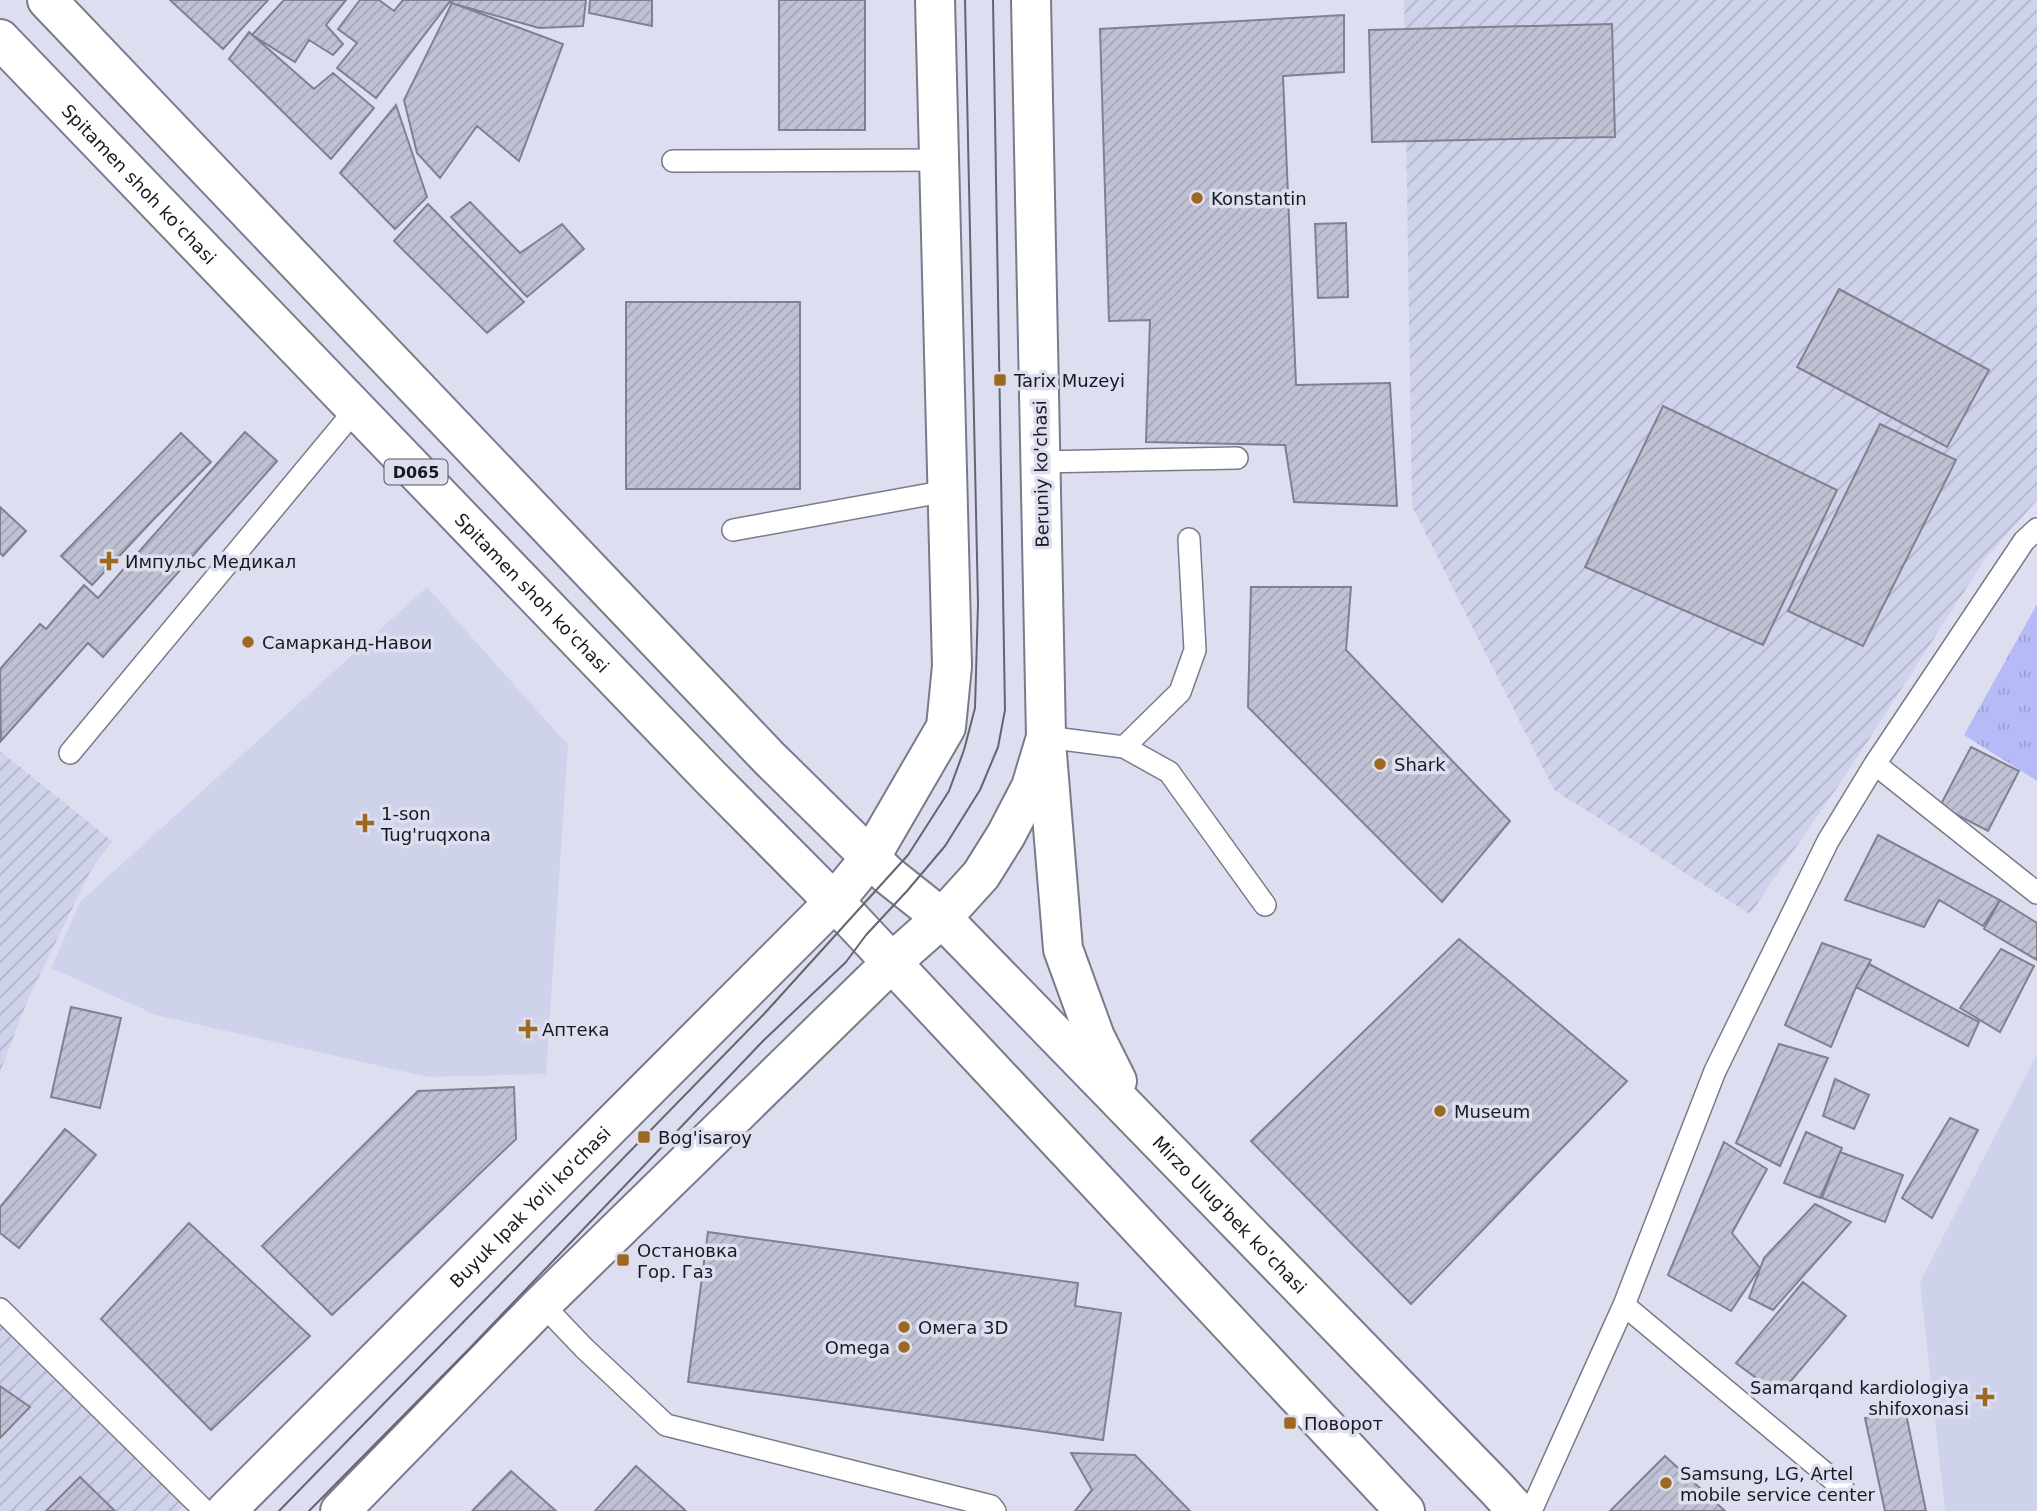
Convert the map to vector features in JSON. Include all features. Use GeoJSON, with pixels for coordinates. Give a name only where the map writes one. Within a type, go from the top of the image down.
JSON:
{"type":"FeatureCollection","features":[{"type":"Feature","properties":{"kind":"main road"},"geometry":{"type":"LineString","coordinates":[[47,0],[769,758],[870,858]]}},
{"type":"Feature","properties":{"kind":"main road"},"geometry":{"type":"LineString","coordinates":[[834,902],[870,858],[946,727],[952,666],[935,0]]}},
{"type":"Feature","properties":{"kind":"main road","name":"Beruniy ko'chasi"},"geometry":{"type":"LineString","coordinates":[[891,963],[942,918],[981,876],[1031,787],[1045,737],[1031,0]]}},
{"type":"Feature","properties":{"kind":"main road","name":"Spitamen shoh ko'chasi"},"geometry":{"type":"LineString","coordinates":[[0,39],[891,963]]}},
{"type":"Feature","properties":{"kind":"main road"},"geometry":{"type":"LineString","coordinates":[[1045,737],[1063,949],[1095,1037],[1136,1117]]}},
{"type":"Feature","properties":{"kind":"main road","name":"Mirzo Ulug'bek ko'chasi"},"geometry":{"type":"LineString","coordinates":[[870,858],[888,876],[942,918],[1517,1511]]}},
{"type":"Feature","properties":{"kind":"main road","name":"Buyuk Ipak Yo'li ko'chasi"},"geometry":{"type":"LineString","coordinates":[[226,1511],[834,902]]}},
{"type":"Feature","properties":{"kind":"main road"},"geometry":{"type":"LineString","coordinates":[[340,1511],[542,1304],[891,963],[1405,1511]]}},
{"type":"Feature","properties":{"kind":"lane"},"geometry":{"type":"LineString","coordinates":[[673,161],[939,160]]}},
{"type":"Feature","properties":{"kind":"lane"},"geometry":{"type":"LineString","coordinates":[[70,753],[356,409]]}},
{"type":"Feature","properties":{"kind":"lane"},"geometry":{"type":"LineString","coordinates":[[1040,462],[1237,458]]}},
{"type":"Feature","properties":{"kind":"lane"},"geometry":{"type":"LineString","coordinates":[[733,530],[947,491]]}},
{"type":"Feature","properties":{"kind":"lane"},"geometry":{"type":"LineString","coordinates":[[1531,1511],[1624,1305],[1715,1071],[1828,841],[1875,764],[2024,541],[2037,529]]}},
{"type":"Feature","properties":{"kind":"lane"},"geometry":{"type":"LineString","coordinates":[[1124,747],[1180,692],[1195,650],[1189,539]]}},
{"type":"Feature","properties":{"kind":"lane"},"geometry":{"type":"LineString","coordinates":[[1045,737],[1124,747],[1169,772],[1265,905]]}},
{"type":"Feature","properties":{"kind":"lane"},"geometry":{"type":"LineString","coordinates":[[1875,764],[2037,893]]}},
{"type":"Feature","properties":{"kind":"lane"},"geometry":{"type":"LineString","coordinates":[[542,1304],[584,1348],[666,1425],[991,1506],[995,1511]]}},
{"type":"Feature","properties":{"kind":"lane"},"geometry":{"type":"LineString","coordinates":[[1624,1305],[1843,1488]]}},
{"type":"Feature","properties":{"kind":"lane"},"geometry":{"type":"LineString","coordinates":[[0,1309],[205,1511]]}},
{"type":"Feature","properties":{"kind":"shaded area"},"geometry":{"type":"Polygon","coordinates":[[[1404,0],[2037,0],[2037,500],[1985,559],[1851,767],[1750,914],[1554,790],[1412,506],[1404,0]]]}},
{"type":"Feature","properties":{"kind":"shaded area","name":"1-son Tug'ruqxona"},"geometry":{"type":"Polygon","coordinates":[[[427,587],[568,745],[546,1074],[428,1077],[156,1015],[51,968],[80,902],[427,587]]]}},
{"type":"Feature","properties":{"kind":"shaded area"},"geometry":{"type":"Polygon","coordinates":[[[0,751],[112,841],[90,872],[29,997],[0,1072],[0,751]]]}},
{"type":"Feature","properties":{"kind":"shaded area","name":"Samarqand kardiologiya shifoxonasi"},"geometry":{"type":"Polygon","coordinates":[[[2037,1054],[2037,1511],[1945,1511],[1920,1282],[2037,1054]]]}},
{"type":"Feature","properties":{"kind":"shaded area"},"geometry":{"type":"Polygon","coordinates":[[[0,1300],[187,1502],[179,1511],[0,1511],[0,1300]]]}},
{"type":"Feature","properties":{"kind":"green space"},"geometry":{"type":"Polygon","coordinates":[[[2037,604],[2037,781],[1964,735],[2037,604]]]}},
{"type":"Feature","properties":{"kind":"building"},"geometry":{"type":"Polygon","coordinates":[[[170,0],[268,0],[223,49],[170,0]]]}},
{"type":"Feature","properties":{"kind":"building"},"geometry":{"type":"Polygon","coordinates":[[[284,0],[346,0],[326,25],[343,44],[333,55],[309,40],[295,62],[252,35],[284,0]]]}},
{"type":"Feature","properties":{"kind":"building"},"geometry":{"type":"Polygon","coordinates":[[[360,0],[379,0],[394,11],[403,0],[451,0],[376,98],[337,68],[357,43],[338,29],[360,0]]]}},
{"type":"Feature","properties":{"kind":"building"},"geometry":{"type":"Polygon","coordinates":[[[453,0],[586,0],[583,26],[539,28],[451,3],[453,0]]]}},
{"type":"Feature","properties":{"kind":"building"},"geometry":{"type":"Polygon","coordinates":[[[590,0],[652,0],[652,26],[589,13],[590,0]]]}},
{"type":"Feature","properties":{"kind":"building"},"geometry":{"type":"Polygon","coordinates":[[[779,0],[865,0],[865,130],[779,130],[779,0]]]}},
{"type":"Feature","properties":{"kind":"building"},"geometry":{"type":"Polygon","coordinates":[[[452,3],[563,44],[519,161],[477,126],[440,178],[417,153],[404,100],[452,3]]]}},
{"type":"Feature","properties":{"kind":"building","name":"Konstantin"},"geometry":{"type":"Polygon","coordinates":[[[1344,15],[1344,72],[1283,76],[1296,385],[1390,383],[1397,506],[1294,502],[1285,445],[1146,442],[1150,320],[1109,321],[1100,29],[1344,15]]]}},
{"type":"Feature","properties":{"kind":"building"},"geometry":{"type":"Polygon","coordinates":[[[1612,24],[1615,137],[1372,142],[1369,30],[1612,24]]]}},
{"type":"Feature","properties":{"kind":"building"},"geometry":{"type":"Polygon","coordinates":[[[249,32],[314,89],[333,73],[374,108],[331,159],[229,59],[249,32]]]}},
{"type":"Feature","properties":{"kind":"building"},"geometry":{"type":"Polygon","coordinates":[[[396,105],[427,197],[395,229],[340,173],[396,105]]]}},
{"type":"Feature","properties":{"kind":"building"},"geometry":{"type":"Polygon","coordinates":[[[470,202],[520,253],[562,224],[584,249],[527,297],[451,217],[470,202]]]}},
{"type":"Feature","properties":{"kind":"building"},"geometry":{"type":"Polygon","coordinates":[[[428,204],[524,302],[487,333],[394,241],[428,204]]]}},
{"type":"Feature","properties":{"kind":"building"},"geometry":{"type":"Polygon","coordinates":[[[1346,223],[1348,297],[1318,298],[1315,224],[1346,223]]]}},
{"type":"Feature","properties":{"kind":"building"},"geometry":{"type":"Polygon","coordinates":[[[1839,289],[1989,370],[1947,447],[1797,367],[1839,289]]]}},
{"type":"Feature","properties":{"kind":"building"},"geometry":{"type":"Polygon","coordinates":[[[626,302],[800,302],[800,489],[626,489],[626,302]]]}},
{"type":"Feature","properties":{"kind":"building"},"geometry":{"type":"Polygon","coordinates":[[[1663,406],[1837,490],[1763,645],[1585,567],[1663,406]]]}},
{"type":"Feature","properties":{"kind":"building"},"geometry":{"type":"Polygon","coordinates":[[[1880,424],[1956,460],[1863,646],[1788,611],[1880,424]]]}},
{"type":"Feature","properties":{"kind":"building"},"geometry":{"type":"Polygon","coordinates":[[[245,432],[277,461],[103,657],[88,643],[1,741],[0,669],[40,624],[46,629],[84,585],[98,598],[245,432]]]}},
{"type":"Feature","properties":{"kind":"building"},"geometry":{"type":"Polygon","coordinates":[[[181,433],[211,462],[92,585],[61,556],[181,433]]]}},
{"type":"Feature","properties":{"kind":"building"},"geometry":{"type":"Polygon","coordinates":[[[0,507],[26,531],[3,556],[0,553],[0,507]]]}},
{"type":"Feature","properties":{"kind":"building","name":"Shark"},"geometry":{"type":"Polygon","coordinates":[[[1251,587],[1351,587],[1346,650],[1510,821],[1442,902],[1248,707],[1251,587]]]}},
{"type":"Feature","properties":{"kind":"building"},"geometry":{"type":"Polygon","coordinates":[[[1971,747],[2019,771],[1988,831],[1940,806],[1971,747]]]}},
{"type":"Feature","properties":{"kind":"building"},"geometry":{"type":"Polygon","coordinates":[[[1878,835],[2000,900],[1983,926],[1939,900],[1924,927],[1845,900],[1878,835]]]}},
{"type":"Feature","properties":{"kind":"building"},"geometry":{"type":"Polygon","coordinates":[[[2000,900],[2037,923],[2037,960],[1984,929],[2000,900]]]}},
{"type":"Feature","properties":{"kind":"building","name":"Museum"},"geometry":{"type":"Polygon","coordinates":[[[1459,939],[1627,1081],[1411,1304],[1251,1141],[1459,939]]]}},
{"type":"Feature","properties":{"kind":"building"},"geometry":{"type":"Polygon","coordinates":[[[1822,943],[1871,960],[1856,987],[1831,1047],[1785,1025],[1822,943]]]}},
{"type":"Feature","properties":{"kind":"building"},"geometry":{"type":"Polygon","coordinates":[[[2001,949],[2034,966],[2000,1032],[1960,1008],[2001,949]]]}},
{"type":"Feature","properties":{"kind":"building"},"geometry":{"type":"Polygon","coordinates":[[[1869,964],[1979,1022],[1968,1046],[1856,987],[1869,964]]]}},
{"type":"Feature","properties":{"kind":"building"},"geometry":{"type":"Polygon","coordinates":[[[71,1007],[121,1018],[100,1108],[51,1097],[71,1007]]]}},
{"type":"Feature","properties":{"kind":"building"},"geometry":{"type":"Polygon","coordinates":[[[1779,1044],[1828,1058],[1780,1166],[1736,1143],[1779,1044]]]}},
{"type":"Feature","properties":{"kind":"building"},"geometry":{"type":"Polygon","coordinates":[[[1835,1079],[1869,1095],[1854,1129],[1823,1116],[1835,1079]]]}},
{"type":"Feature","properties":{"kind":"building"},"geometry":{"type":"Polygon","coordinates":[[[514,1087],[516,1139],[332,1315],[262,1246],[418,1091],[514,1087]]]}},
{"type":"Feature","properties":{"kind":"building"},"geometry":{"type":"Polygon","coordinates":[[[1950,1118],[1978,1130],[1932,1218],[1902,1198],[1950,1118]]]}},
{"type":"Feature","properties":{"kind":"building"},"geometry":{"type":"Polygon","coordinates":[[[65,1129],[96,1155],[19,1248],[0,1233],[0,1207],[65,1129]]]}},
{"type":"Feature","properties":{"kind":"building"},"geometry":{"type":"Polygon","coordinates":[[[1806,1132],[1842,1148],[1820,1198],[1784,1183],[1806,1132]]]}},
{"type":"Feature","properties":{"kind":"building"},"geometry":{"type":"Polygon","coordinates":[[[1724,1142],[1767,1169],[1732,1233],[1760,1268],[1731,1311],[1668,1275],[1724,1142]]]}},
{"type":"Feature","properties":{"kind":"building"},"geometry":{"type":"Polygon","coordinates":[[[1840,1152],[1903,1175],[1885,1222],[1822,1198],[1840,1152]]]}},
{"type":"Feature","properties":{"kind":"building"},"geometry":{"type":"Polygon","coordinates":[[[1815,1204],[1851,1222],[1773,1310],[1749,1298],[1764,1258],[1815,1204]]]}},
{"type":"Feature","properties":{"kind":"building"},"geometry":{"type":"Polygon","coordinates":[[[189,1223],[310,1336],[211,1430],[101,1319],[189,1223]]]}},
{"type":"Feature","properties":{"kind":"building","name":"Omega"},"geometry":{"type":"Polygon","coordinates":[[[708,1232],[1078,1283],[1075,1306],[1121,1313],[1103,1440],[688,1382],[708,1232]]]}},
{"type":"Feature","properties":{"kind":"building"},"geometry":{"type":"Polygon","coordinates":[[[1803,1282],[1846,1316],[1779,1395],[1736,1363],[1803,1282]]]}},
{"type":"Feature","properties":{"kind":"building"},"geometry":{"type":"Polygon","coordinates":[[[0,1386],[30,1407],[0,1438],[0,1386]]]}},
{"type":"Feature","properties":{"kind":"building"},"geometry":{"type":"Polygon","coordinates":[[[1905,1409],[1926,1511],[1885,1511],[1865,1418],[1905,1409]]]}},
{"type":"Feature","properties":{"kind":"building"},"geometry":{"type":"Polygon","coordinates":[[[1071,1453],[1135,1455],[1190,1511],[1075,1511],[1092,1490],[1071,1453]]]}},
{"type":"Feature","properties":{"kind":"building","name":"Samsung, LG, Artel mobile service center"},"geometry":{"type":"Polygon","coordinates":[[[1665,1456],[1725,1511],[1610,1511],[1665,1456]]]}},
{"type":"Feature","properties":{"kind":"building"},"geometry":{"type":"Polygon","coordinates":[[[636,1466],[686,1511],[595,1511],[636,1466]]]}},
{"type":"Feature","properties":{"kind":"building"},"geometry":{"type":"Polygon","coordinates":[[[511,1471],[556,1511],[472,1511],[511,1471]]]}},
{"type":"Feature","properties":{"kind":"building"},"geometry":{"type":"Polygon","coordinates":[[[80,1477],[115,1511],[46,1511],[80,1477]]]}},
{"type":"Feature","properties":{"kind":"tram line"},"geometry":{"type":"LineString","coordinates":[[279,1511],[764,1014],[908,855],[949,791],[975,708],[978,604],[965,0]]}},
{"type":"Feature","properties":{"kind":"tram line"},"geometry":{"type":"LineString","coordinates":[[309,1511],[468,1350],[763,1041],[846,962],[866,935],[945,846],[980,790],[998,747],[1005,710],[993,0]]}},
{"type":"Feature","properties":{"kind":"place","name":"Konstantin"},"geometry":{"type":"Point","coordinates":[1197,198]}},
{"type":"Feature","properties":{"kind":"place","name":"Tarix Muzeyi"},"geometry":{"type":"Point","coordinates":[1000,380]}},
{"type":"Feature","properties":{"kind":"place","name":"Импульс Медикал"},"geometry":{"type":"Point","coordinates":[109,561]}},
{"type":"Feature","properties":{"kind":"place","name":"Самарканд-Навои"},"geometry":{"type":"Point","coordinates":[248,642]}},
{"type":"Feature","properties":{"kind":"place","name":"Shark"},"geometry":{"type":"Point","coordinates":[1380,764]}},
{"type":"Feature","properties":{"kind":"place","name":"1-son Tug'ruqxona"},"geometry":{"type":"Point","coordinates":[365,823]}},
{"type":"Feature","properties":{"kind":"place","name":"Аптека"},"geometry":{"type":"Point","coordinates":[528,1029]}},
{"type":"Feature","properties":{"kind":"place","name":"Museum"},"geometry":{"type":"Point","coordinates":[1440,1111]}},
{"type":"Feature","properties":{"kind":"place","name":"Bog'isaroy"},"geometry":{"type":"Point","coordinates":[644,1137]}},
{"type":"Feature","properties":{"kind":"place","name":"Остановка Гор. Газ"},"geometry":{"type":"Point","coordinates":[623,1260]}},
{"type":"Feature","properties":{"kind":"place","name":"Омега 3D"},"geometry":{"type":"Point","coordinates":[904,1327]}},
{"type":"Feature","properties":{"kind":"place","name":"Omega"},"geometry":{"type":"Point","coordinates":[904,1347]}},
{"type":"Feature","properties":{"kind":"place","name":"Samarqand kardiologiya shifoxonasi"},"geometry":{"type":"Point","coordinates":[1985,1397]}},
{"type":"Feature","properties":{"kind":"place","name":"Поворот"},"geometry":{"type":"Point","coordinates":[1290,1423]}},
{"type":"Feature","properties":{"kind":"place","name":"Samsung, LG, Artel mobile service center"},"geometry":{"type":"Point","coordinates":[1666,1483]}}]}
